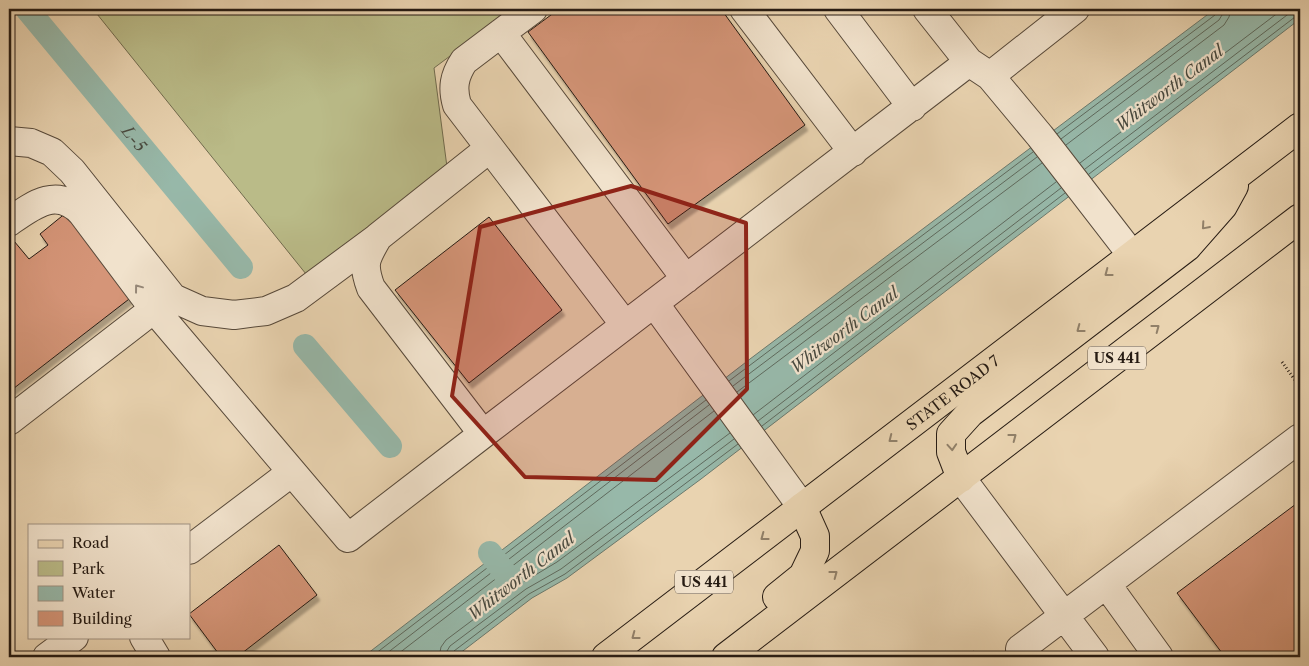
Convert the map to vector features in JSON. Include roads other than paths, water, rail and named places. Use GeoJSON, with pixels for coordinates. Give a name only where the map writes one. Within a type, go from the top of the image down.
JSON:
{"type":"FeatureCollection","features":[{"type":"Feature","properties":{"kind":"main road","name":"STATE ROAD 7"},"geometry":{"type":"LineString","coordinates":[[606,657],[1300,127]]}},
{"type":"Feature","properties":{"kind":"main road"},"geometry":{"type":"LineString","coordinates":[[961,478],[951,452],[951,434],[970,413],[1187,247],[1223,206],[1242,171]]}},
{"type":"Feature","properties":{"kind":"main road","name":"US 441"},"geometry":{"type":"LineString","coordinates":[[726,657],[1300,218]]}},
{"type":"Feature","properties":{"kind":"main road"},"geometry":{"type":"LineString","coordinates":[[716,657],[743,624],[804,576],[815,552],[815,536],[802,508]]}},
{"type":"Feature","properties":{"kind":"street"},"geometry":{"type":"LineString","coordinates":[[533,9],[464,61],[454,82],[454,94],[457,105],[625,325]]}},
{"type":"Feature","properties":{"kind":"street"},"geometry":{"type":"LineString","coordinates":[[744,9],[853,152]]}},
{"type":"Feature","properties":{"kind":"street"},"geometry":{"type":"LineString","coordinates":[[838,9],[912,107]]}},
{"type":"Feature","properties":{"kind":"street"},"geometry":{"type":"LineString","coordinates":[[927,9],[1040,136],[1132,255]]}},
{"type":"Feature","properties":{"kind":"street"},"geometry":{"type":"LineString","coordinates":[[9,141],[30,143],[52,152],[72,171],[163,303],[292,472],[348,538],[912,107],[980,69],[1075,9]]}},
{"type":"Feature","properties":{"kind":"street"},"geometry":{"type":"LineString","coordinates":[[501,33],[686,279]]}},
{"type":"Feature","properties":{"kind":"street"},"geometry":{"type":"LineString","coordinates":[[9,222],[45,200],[65,200],[74,205],[163,303],[234,315],[266,311],[296,298],[378,237],[490,148]]}},
{"type":"Feature","properties":{"kind":"street"},"geometry":{"type":"LineString","coordinates":[[378,237],[368,253],[364,270],[370,288],[483,434]]}},
{"type":"Feature","properties":{"kind":"street"},"geometry":{"type":"LineString","coordinates":[[9,421],[163,303]]}},
{"type":"Feature","properties":{"kind":"street"},"geometry":{"type":"LineString","coordinates":[[654,303],[802,508]]}},
{"type":"Feature","properties":{"kind":"street"},"geometry":{"type":"LineString","coordinates":[[1026,657],[1020,649],[1065,617],[1300,438]]}},
{"type":"Feature","properties":{"kind":"street"},"geometry":{"type":"LineString","coordinates":[[190,549],[292,472]]}},
{"type":"Feature","properties":{"kind":"street"},"geometry":{"type":"LineString","coordinates":[[961,478],[1095,657]]}},
{"type":"Feature","properties":{"kind":"street"},"geometry":{"type":"LineString","coordinates":[[1107,585],[1159,657]]}},
{"type":"Feature","properties":{"kind":"street"},"geometry":{"type":"LineString","coordinates":[[47,657],[73,638]]}},
{"type":"Feature","properties":{"kind":"street"},"geometry":{"type":"LineString","coordinates":[[145,638],[156,657]]}},
{"type":"Feature","properties":{"kind":"water","name":"Whitworth Canal"},"geometry":{"type":"Polygon","coordinates":[[[1215,9],[1300,9],[1300,19],[701,479],[567,578],[532,598],[455,657],[363,657],[750,359],[1215,9]]]}},
{"type":"Feature","properties":{"kind":"waterway","name":"L-5"},"geometry":{"type":"LineString","coordinates":[[27,9],[241,267]]}},
{"type":"Feature","properties":{"kind":"waterway","name":"L-5"},"geometry":{"type":"LineString","coordinates":[[305,346],[390,446]]}},
{"type":"Feature","properties":{"kind":"waterway","name":"L-5"},"geometry":{"type":"LineString","coordinates":[[490,553],[512,583]]}}]}
